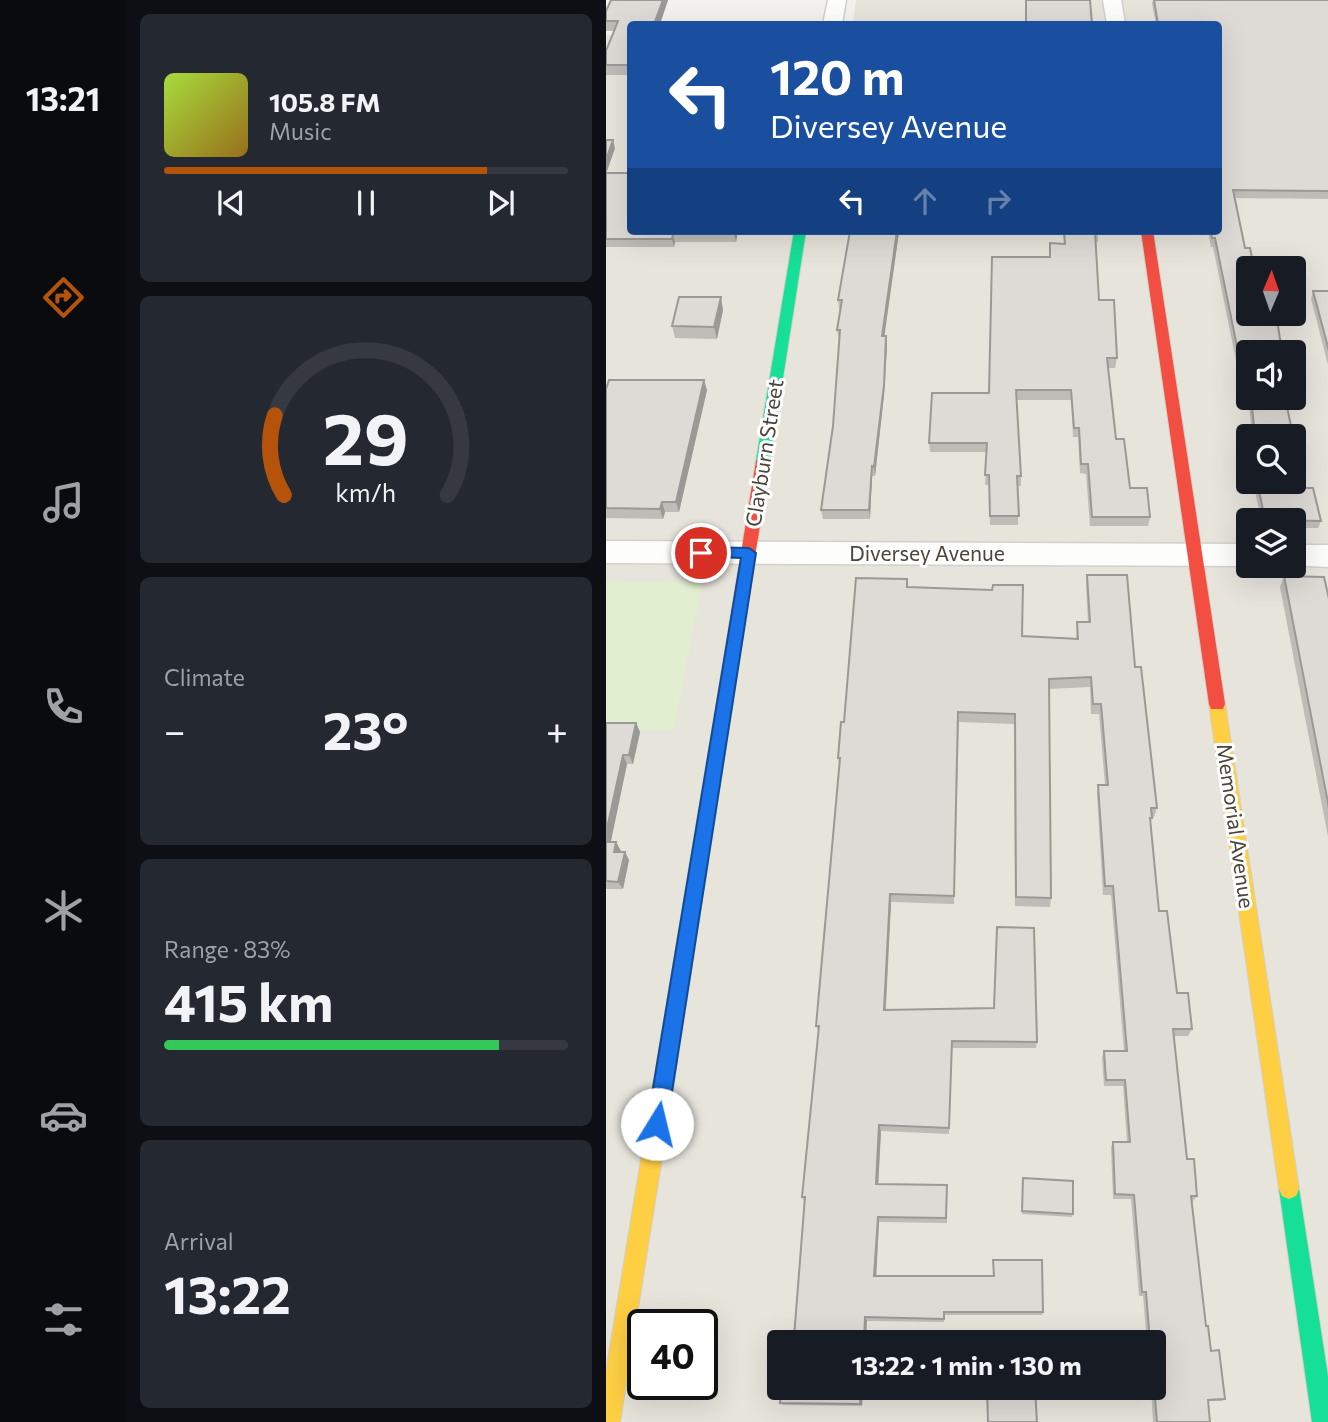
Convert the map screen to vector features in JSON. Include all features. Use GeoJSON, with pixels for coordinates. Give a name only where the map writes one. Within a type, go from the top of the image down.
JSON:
{"type":"FeatureCollection","features":[{"type":"Feature","properties":{"kind":"street"},"geometry":{"type":"LineString","coordinates":[[834,21],[837,0]]}},
{"type":"Feature","properties":{"kind":"street"},"geometry":{"type":"LineString","coordinates":[[1112,0],[1116,21]]}},
{"type":"Feature","properties":{"kind":"street","name":"Clayburn Street"},"geometry":{"type":"LineString","coordinates":[[609,1422],[799,235]]}},
{"type":"Feature","properties":{"kind":"street","name":"Memorial Avenue"},"geometry":{"type":"LineString","coordinates":[[1148,235],[1323,1422]]}},
{"type":"Feature","properties":{"kind":"street","name":"Diversey Avenue"},"geometry":{"type":"LineString","coordinates":[[606,552],[1236,555]]}},
{"type":"Feature","properties":{"kind":"street"},"geometry":{"type":"LineString","coordinates":[[1306,555],[1329,556]]}},
{"type":"Feature","properties":{"kind":"shaded area"},"geometry":{"type":"Polygon","coordinates":[[[856,0],[1328,0],[1328,1422],[606,1422],[606,35],[627,36],[627,235],[1222,235],[1222,21],[853,21],[856,0]]]}},
{"type":"Feature","properties":{"kind":"green space"},"geometry":{"type":"Polygon","coordinates":[[[606,581],[702,582],[674,730],[606,730],[606,581]]]}},
{"type":"Feature","properties":{"kind":"building"},"geometry":{"type":"Polygon","coordinates":[[[611,0],[663,0],[655,21],[627,21],[627,65],[606,65],[606,51],[618,21],[606,21],[606,11],[611,0]]]}},
{"type":"Feature","properties":{"kind":"building"},"geometry":{"type":"Polygon","coordinates":[[[1026,0],[1090,0],[1092,21],[1026,21],[1026,0]]]}},
{"type":"Feature","properties":{"kind":"building"},"geometry":{"type":"Polygon","coordinates":[[[1154,0],[1329,0],[1329,191],[1233,190],[1245,248],[1250,248],[1252,256],[1236,256],[1236,326],[1278,326],[1280,340],[1236,342],[1215,238],[1212,238],[1212,235],[1222,235],[1222,21],[1158,21],[1154,0]]]}},
{"type":"Feature","properties":{"kind":"building"},"geometry":{"type":"Polygon","coordinates":[[[606,140],[613,140],[606,160],[606,140]]]}},
{"type":"Feature","properties":{"kind":"building"},"geometry":{"type":"Polygon","coordinates":[[[606,173],[627,173],[627,235],[673,235],[672,239],[606,239],[606,173]]]}},
{"type":"Feature","properties":{"kind":"building"},"geometry":{"type":"Polygon","coordinates":[[[849,235],[896,235],[882,336],[886,336],[884,385],[874,467],[872,466],[869,510],[821,510],[833,426],[840,330],[837,330],[842,300],[838,300],[849,235]]]}},
{"type":"Feature","properties":{"kind":"building"},"geometry":{"type":"Polygon","coordinates":[[[1064,235],[1095,235],[1099,300],[1114,300],[1117,358],[1107,358],[1116,439],[1124,439],[1130,488],[1147,488],[1150,517],[1092,517],[1088,464],[1081,464],[1079,428],[1074,428],[1071,390],[1016,390],[1021,476],[1017,476],[1019,516],[990,516],[989,475],[985,475],[987,443],[929,443],[932,393],[989,393],[992,257],[1050,257],[1050,243],[1065,244],[1064,235]]]}},
{"type":"Feature","properties":{"kind":"building"},"geometry":{"type":"Polygon","coordinates":[[[1313,291],[1329,291],[1329,351],[1313,291]]]}},
{"type":"Feature","properties":{"kind":"building"},"geometry":{"type":"Polygon","coordinates":[[[679,297],[721,297],[714,327],[672,326],[679,297]]]}},
{"type":"Feature","properties":{"kind":"building"},"geometry":{"type":"Polygon","coordinates":[[[609,380],[704,380],[676,502],[662,502],[660,509],[606,508],[606,389],[609,380]]]}},
{"type":"Feature","properties":{"kind":"building"},"geometry":{"type":"Polygon","coordinates":[[[1252,410],[1288,410],[1291,424],[1254,424],[1252,410]]]}},
{"type":"Feature","properties":{"kind":"building"},"geometry":{"type":"Polygon","coordinates":[[[1306,488],[1313,488],[1321,521],[1306,521],[1306,508],[1263,508],[1260,494],[1306,494],[1306,488]]]}},
{"type":"Feature","properties":{"kind":"building"},"geometry":{"type":"Polygon","coordinates":[[[1087,575],[1127,575],[1135,667],[1141,667],[1157,808],[1151,808],[1150,818],[1159,911],[1167,911],[1177,993],[1188,993],[1192,1029],[1173,1029],[1187,1159],[1194,1159],[1197,1196],[1191,1196],[1206,1326],[1211,1351],[1219,1350],[1225,1399],[1208,1400],[1210,1422],[1157,1422],[1155,1400],[1166,1400],[1166,1330],[1149,1330],[1146,1292],[1142,1292],[1134,1195],[1115,1194],[1113,1142],[1130,1142],[1125,1080],[1106,1080],[1104,1051],[1127,1051],[1113,886],[1105,886],[1098,785],[1108,785],[1101,704],[1093,704],[1091,677],[1049,679],[1051,898],[1016,897],[1015,714],[958,712],[954,896],[890,894],[884,1010],[994,1008],[997,927],[1034,928],[1037,1042],[952,1041],[949,1128],[879,1125],[876,1184],[947,1185],[946,1218],[878,1217],[874,1276],[994,1276],[993,1260],[1042,1260],[1043,1312],[944,1312],[944,1319],[865,1317],[864,1330],[795,1330],[805,1197],[802,1197],[819,1026],[816,1026],[841,722],[844,722],[856,578],[907,579],[907,587],[992,590],[993,585],[1023,585],[1022,636],[1078,639],[1077,622],[1090,622],[1087,575]]]}},
{"type":"Feature","properties":{"kind":"building"},"geometry":{"type":"Polygon","coordinates":[[[1324,577],[1329,599],[1329,808],[1284,578],[1324,577]]]}},
{"type":"Feature","properties":{"kind":"building"},"geometry":{"type":"Polygon","coordinates":[[[606,723],[636,723],[629,755],[623,755],[606,833],[606,723]]]}},
{"type":"Feature","properties":{"kind":"building"},"geometry":{"type":"Polygon","coordinates":[[[606,842],[616,842],[614,852],[625,852],[618,882],[606,881],[606,842]]]}},
{"type":"Feature","properties":{"kind":"building"},"geometry":{"type":"Polygon","coordinates":[[[1023,1178],[1073,1181],[1073,1214],[1022,1211],[1023,1178]]]}},
{"type":"Feature","properties":{"kind":"building"},"geometry":{"type":"Polygon","coordinates":[[[780,1400],[860,1400],[860,1404],[780,1403],[780,1400]]]}},
{"type":"Feature","properties":{"kind":"building"},"geometry":{"type":"Polygon","coordinates":[[[987,1400],[1036,1400],[1037,1422],[988,1422],[987,1400]]]}},
{"type":"Feature","properties":{"kind":"traffic: fast"},"geometry":{"type":"LineString","coordinates":[[763,461],[799,235]]}},
{"type":"Feature","properties":{"kind":"traffic: fast"},"geometry":{"type":"LineString","coordinates":[[666,1069],[720,731]]}},
{"type":"Feature","properties":{"kind":"traffic: fast"},"geometry":{"type":"LineString","coordinates":[[1289,1189],[1323,1422]]}},
{"type":"Feature","properties":{"kind":"traffic: slow"},"geometry":{"type":"LineString","coordinates":[[1217,704],[1289,1189]]}},
{"type":"Feature","properties":{"kind":"traffic: slow"},"geometry":{"type":"LineString","coordinates":[[609,1422],[666,1069]]}},
{"type":"Feature","properties":{"kind":"traffic: jam"},"geometry":{"type":"LineString","coordinates":[[1148,235],[1217,704]]}},
{"type":"Feature","properties":{"kind":"traffic: jam"},"geometry":{"type":"LineString","coordinates":[[720,731],[763,461]]}},
{"type":"Feature","properties":{"kind":"route"},"geometry":{"type":"LineString","coordinates":[[657,1124],[749,553],[701,553]]}}]}
